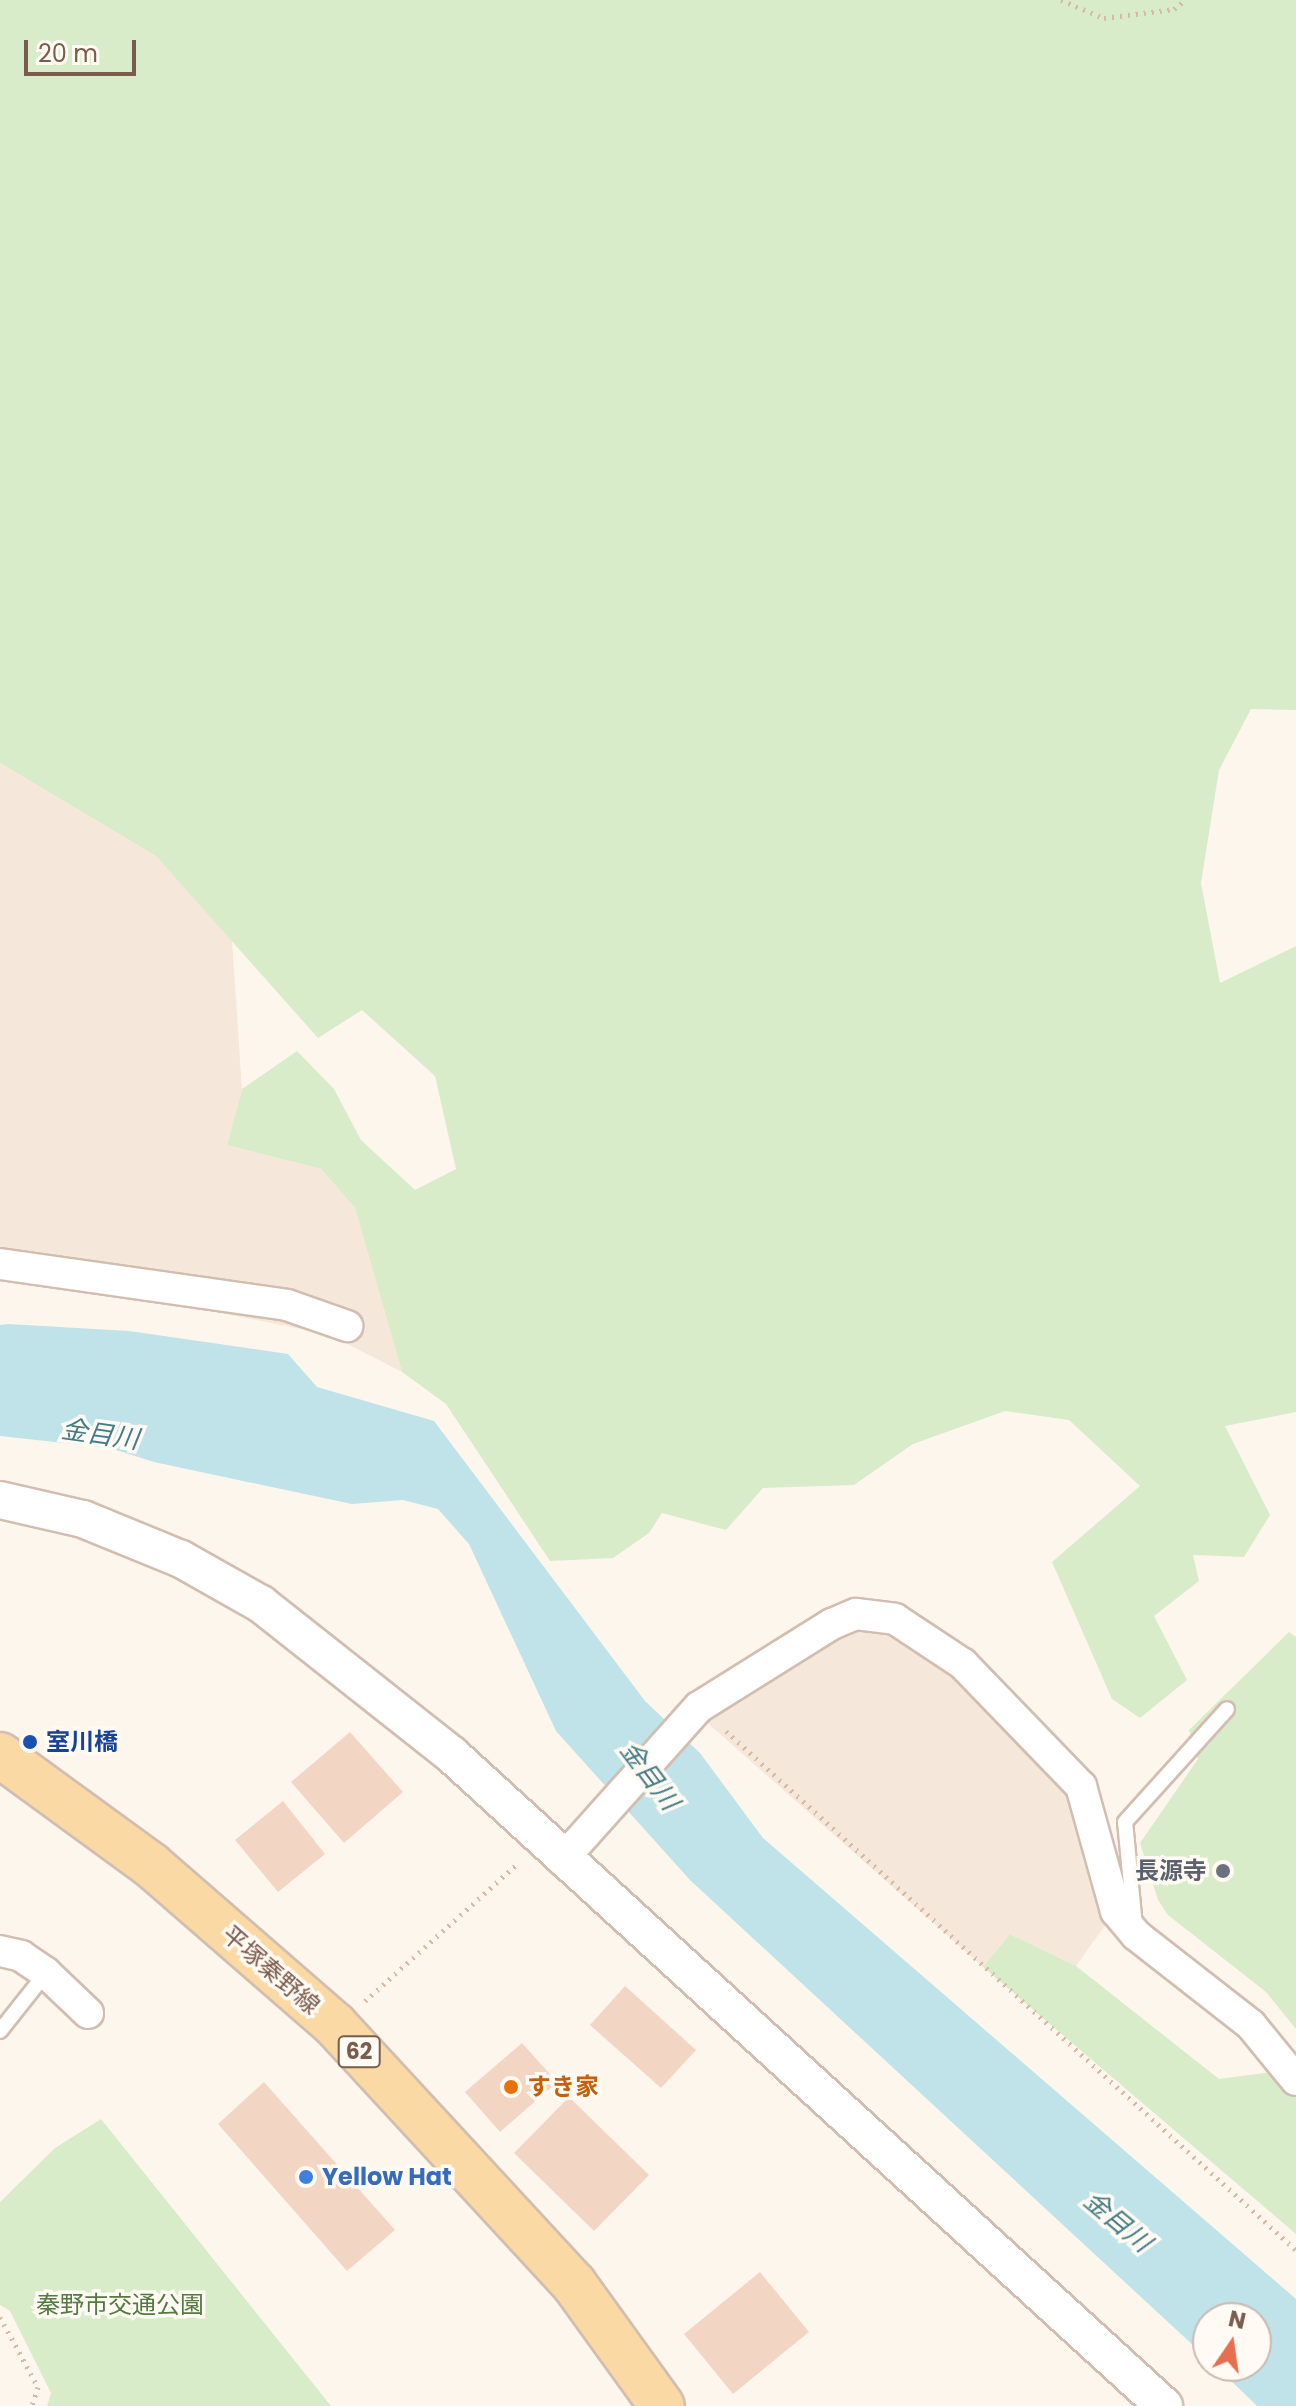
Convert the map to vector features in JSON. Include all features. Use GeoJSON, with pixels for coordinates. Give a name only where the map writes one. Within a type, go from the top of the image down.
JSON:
{"type":"FeatureCollection","features":[{"type":"Feature","properties":{"kind":"main road","name":"平塚秦野線"},"geometry":{"type":"LineString","coordinates":[[0,1755],[151,1865],[335,2025],[574,2284],[662,2406]]}},
{"type":"Feature","properties":{"kind":"street"},"geometry":{"type":"LineString","coordinates":[[0,1264],[287,1305],[347,1326]]}},
{"type":"Feature","properties":{"kind":"street"},"geometry":{"type":"LineString","coordinates":[[0,1500],[83,1519],[181,1559],[261,1604],[452,1755],[554,1853],[1164,2406]]}},
{"type":"Feature","properties":{"kind":"street"},"geometry":{"type":"LineString","coordinates":[[554,1853],[699,1707],[856,1614],[871,1613],[913,1628],[963,1664],[1081,1786],[1116,1911],[1136,1935],[1251,2025],[1296,2080]]}},
{"type":"Feature","properties":{"kind":"street"},"geometry":{"type":"LineString","coordinates":[[0,1951],[21,1956],[46,1973],[88,2013]]}},
{"type":"Feature","properties":{"kind":"lane"},"geometry":{"type":"LineString","coordinates":[[1136,1935],[1125,1822],[1227,1709]]}},
{"type":"Feature","properties":{"kind":"lane"},"geometry":{"type":"LineString","coordinates":[[0,2031],[46,1973]]}},
{"type":"Feature","properties":{"kind":"path"},"geometry":{"type":"LineString","coordinates":[[1061,0],[1104,18],[1174,9],[1185,0]]}},
{"type":"Feature","properties":{"kind":"path"},"geometry":{"type":"LineString","coordinates":[[699,1707],[1296,2250]]}},
{"type":"Feature","properties":{"kind":"path"},"geometry":{"type":"LineString","coordinates":[[357,2009],[554,1853]]}},
{"type":"Feature","properties":{"kind":"path"},"geometry":{"type":"LineString","coordinates":[[0,2317],[38,2387],[32,2406]]}},
{"type":"Feature","properties":{"kind":"shaded area"},"geometry":{"type":"Polygon","coordinates":[[[0,763],[156,856],[232,940],[242,1089],[227,1145],[321,1169],[355,1208],[402,1372],[330,1335],[0,1268],[0,763]]]}},
{"type":"Feature","properties":{"kind":"shaded area"},"geometry":{"type":"Polygon","coordinates":[[[862,1623],[903,1633],[942,1660],[1083,1808],[1106,1924],[1076,1966],[1010,1934],[983,1967],[693,1710],[862,1623]]]}},
{"type":"Feature","properties":{"kind":"green space"},"geometry":{"type":"Polygon","coordinates":[[[0,0],[1296,0],[1296,710],[1251,709],[1219,770],[1201,883],[1220,983],[1296,946],[1296,1412],[1225,1426],[1270,1515],[1244,1557],[1193,1555],[1199,1581],[1154,1616],[1187,1680],[1140,1718],[1112,1699],[1052,1562],[1140,1486],[1069,1420],[1005,1411],[913,1444],[854,1485],[763,1488],[726,1530],[662,1513],[649,1533],[613,1558],[550,1561],[446,1404],[402,1372],[355,1208],[321,1169],[227,1145],[242,1089],[297,1051],[334,1089],[361,1140],[415,1190],[456,1169],[435,1076],[362,1010],[318,1038],[156,856],[0,763],[0,0]]]}},
{"type":"Feature","properties":{"kind":"green space","name":"長源寺"},"geometry":{"type":"Polygon","coordinates":[[[1289,1632],[1296,1637],[1296,2029],[1266,1992],[1168,1915],[1158,1900],[1140,1843],[1198,1759],[1189,1730],[1289,1632]]]}},
{"type":"Feature","properties":{"kind":"green space"},"geometry":{"type":"Polygon","coordinates":[[[1010,1934],[1076,1966],[1219,2079],[1286,2070],[1296,2080],[1296,2234],[983,1967],[1010,1934]]]}},
{"type":"Feature","properties":{"kind":"green space","name":"秦野市交通公園"},"geometry":{"type":"Polygon","coordinates":[[[101,2119],[331,2406],[47,2406],[51,2393],[10,2311],[0,2305],[0,2202],[55,2148],[101,2119]]]}},
{"type":"Feature","properties":{"kind":"water","name":"金目川"},"geometry":{"type":"Polygon","coordinates":[[[0,1325],[129,1331],[288,1354],[317,1387],[434,1421],[645,1701],[700,1753],[763,1838],[1296,2299],[1296,2406],[1257,2406],[1232,2382],[1272,2382],[1272,2302],[1192,2302],[1192,2344],[690,1880],[556,1731],[469,1544],[438,1509],[403,1500],[352,1504],[154,1462],[110,1448],[0,1436],[0,1325]]]}},
{"type":"Feature","properties":{"kind":"building"},"geometry":{"type":"Polygon","coordinates":[[[350,1732],[403,1792],[344,1843],[291,1782],[350,1732]]]}},
{"type":"Feature","properties":{"kind":"building"},"geometry":{"type":"Polygon","coordinates":[[[283,1801],[325,1854],[278,1892],[235,1840],[283,1801]]]}},
{"type":"Feature","properties":{"kind":"building"},"geometry":{"type":"Polygon","coordinates":[[[625,1986],[696,2050],[661,2088],[590,2025],[625,1986]]]}},
{"type":"Feature","properties":{"kind":"building","name":"すき家"},"geometry":{"type":"Polygon","coordinates":[[[522,2043],[557,2082],[500,2132],[465,2092],[522,2043]]]}},
{"type":"Feature","properties":{"kind":"building","name":"Yellow Hat"},"geometry":{"type":"Polygon","coordinates":[[[264,2082],[395,2230],[347,2271],[218,2124],[264,2082]]]}},
{"type":"Feature","properties":{"kind":"building"},"geometry":{"type":"Polygon","coordinates":[[[569,2097],[649,2175],[594,2231],[514,2153],[569,2097]]]}},
{"type":"Feature","properties":{"kind":"building"},"geometry":{"type":"Polygon","coordinates":[[[760,2272],[809,2332],[733,2394],[684,2334],[760,2272]]]}},
{"type":"Feature","properties":{"kind":"place","name":"室川橋"},"geometry":{"type":"Point","coordinates":[30,1742]}},
{"type":"Feature","properties":{"kind":"place","name":"長源寺"},"geometry":{"type":"Point","coordinates":[1223,1871]}},
{"type":"Feature","properties":{"kind":"place","name":"すき家"},"geometry":{"type":"Point","coordinates":[511,2087]}},
{"type":"Feature","properties":{"kind":"place","name":"Yellow Hat"},"geometry":{"type":"Point","coordinates":[306,2177]}}]}
